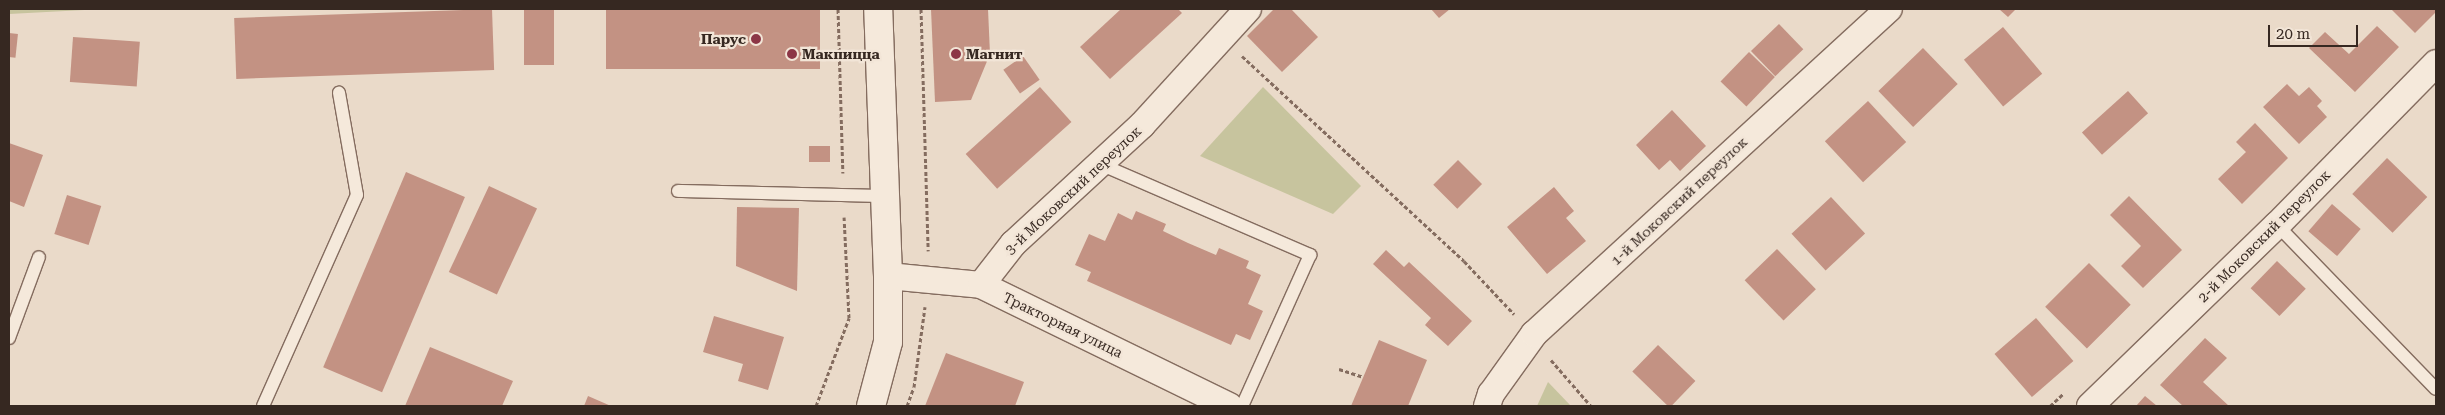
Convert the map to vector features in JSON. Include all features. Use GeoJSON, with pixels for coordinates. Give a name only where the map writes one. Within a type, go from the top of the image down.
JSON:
{"type":"FeatureCollection","features":[{"type":"Feature","properties":{"kind":"street"},"geometry":{"type":"LineString","coordinates":[[871,406],[888,342],[888,276],[878,9]]}},
{"type":"Feature","properties":{"kind":"street","name":"3-й Моковский переулок"},"geometry":{"type":"LineString","coordinates":[[981,285],[1013,244],[1102,165],[1248,9]]}},
{"type":"Feature","properties":{"kind":"street","name":"1-й Моковский переулок"},"geometry":{"type":"LineString","coordinates":[[1487,406],[1491,394],[1534,334],[1889,9]]}},
{"type":"Feature","properties":{"kind":"street","name":"2-й Моковский переулок"},"geometry":{"type":"LineString","coordinates":[[2090,406],[2277,225],[2436,63]]}},
{"type":"Feature","properties":{"kind":"street","name":"Тракторная улица"},"geometry":{"type":"LineString","coordinates":[[888,276],[981,285],[1229,406]]}},
{"type":"Feature","properties":{"kind":"lane"},"geometry":{"type":"LineString","coordinates":[[263,406],[357,195],[339,93]]}},
{"type":"Feature","properties":{"kind":"lane"},"geometry":{"type":"LineString","coordinates":[[1102,165],[1310,255],[1242,406]]}},
{"type":"Feature","properties":{"kind":"lane"},"geometry":{"type":"LineString","coordinates":[[678,191],[885,196]]}},
{"type":"Feature","properties":{"kind":"lane"},"geometry":{"type":"LineString","coordinates":[[2277,225],[2436,389]]}},
{"type":"Feature","properties":{"kind":"lane"},"geometry":{"type":"LineString","coordinates":[[9,338],[39,257]]}},
{"type":"Feature","properties":{"kind":"path"},"geometry":{"type":"LineString","coordinates":[[907,406],[914,388],[929,280],[922,18],[922,9],[929,280]]}},
{"type":"Feature","properties":{"kind":"path"},"geometry":{"type":"LineString","coordinates":[[1221,36],[1464,261],[1534,334],[1558,370],[1590,406]]}},
{"type":"Feature","properties":{"kind":"path"},"geometry":{"type":"LineString","coordinates":[[1339,369],[1363,378]]}},
{"type":"Feature","properties":{"kind":"shaded area"},"geometry":{"type":"Polygon","coordinates":[[[9,9],[103,9],[9,14],[9,9]]]}},
{"type":"Feature","properties":{"kind":"shaded area"},"geometry":{"type":"Polygon","coordinates":[[[1263,87],[1361,186],[1333,214],[1200,156],[1263,87]]]}},
{"type":"Feature","properties":{"kind":"shaded area"},"geometry":{"type":"Polygon","coordinates":[[[1548,382],[1571,406],[1537,406],[1548,382]]]}},
{"type":"Feature","properties":{"kind":"building"},"geometry":{"type":"Polygon","coordinates":[[[492,9],[494,70],[236,79],[234,18],[492,9]]]}},
{"type":"Feature","properties":{"kind":"building"},"geometry":{"type":"Polygon","coordinates":[[[524,9],[554,9],[554,65],[524,65],[524,9]]]}},
{"type":"Feature","properties":{"kind":"building"},"geometry":{"type":"Polygon","coordinates":[[[606,9],[820,9],[820,69],[606,69],[606,9]]]}},
{"type":"Feature","properties":{"kind":"building"},"geometry":{"type":"Polygon","coordinates":[[[931,9],[988,9],[990,54],[971,100],[935,102],[931,9]]]}},
{"type":"Feature","properties":{"kind":"building"},"geometry":{"type":"Polygon","coordinates":[[[1121,9],[1178,9],[1182,13],[1110,79],[1080,47],[1121,9]]]}},
{"type":"Feature","properties":{"kind":"building"},"geometry":{"type":"Polygon","coordinates":[[[1274,9],[1291,9],[1318,37],[1282,72],[1247,36],[1274,9]]]}},
{"type":"Feature","properties":{"kind":"building"},"geometry":{"type":"Polygon","coordinates":[[[1431,9],[1450,9],[1439,18],[1431,9]]]}},
{"type":"Feature","properties":{"kind":"building"},"geometry":{"type":"Polygon","coordinates":[[[1999,9],[2016,9],[2008,17],[1999,9]]]}},
{"type":"Feature","properties":{"kind":"building"},"geometry":{"type":"Polygon","coordinates":[[[2391,9],[2436,9],[2436,12],[2415,33],[2391,9]]]}},
{"type":"Feature","properties":{"kind":"building"},"geometry":{"type":"Polygon","coordinates":[[[1779,24],[1803,49],[1775,76],[1751,51],[1779,24]]]}},
{"type":"Feature","properties":{"kind":"building"},"geometry":{"type":"Polygon","coordinates":[[[2377,26],[2399,47],[2355,92],[2309,48],[2325,32],[2349,54],[2377,26]]]}},
{"type":"Feature","properties":{"kind":"building"},"geometry":{"type":"Polygon","coordinates":[[[2003,27],[2042,74],[2003,107],[1964,60],[2003,27]]]}},
{"type":"Feature","properties":{"kind":"building"},"geometry":{"type":"Polygon","coordinates":[[[9,33],[18,34],[15,58],[9,57],[9,33]]]}},
{"type":"Feature","properties":{"kind":"building"},"geometry":{"type":"Polygon","coordinates":[[[73,37],[140,42],[137,87],[70,82],[73,37]]]}},
{"type":"Feature","properties":{"kind":"building"},"geometry":{"type":"Polygon","coordinates":[[[1923,48],[1958,84],[1913,127],[1878,91],[1923,48]]]}},
{"type":"Feature","properties":{"kind":"building"},"geometry":{"type":"Polygon","coordinates":[[[1749,52],[1775,77],[1746,107],[1721,81],[1749,52]]]}},
{"type":"Feature","properties":{"kind":"building"},"geometry":{"type":"Polygon","coordinates":[[[1023,56],[1040,80],[1020,94],[1003,70],[1023,56]]]}},
{"type":"Feature","properties":{"kind":"building"},"geometry":{"type":"Polygon","coordinates":[[[2287,84],[2299,96],[2309,87],[2322,101],[2317,106],[2327,117],[2299,144],[2263,107],[2287,84]]]}},
{"type":"Feature","properties":{"kind":"building"},"geometry":{"type":"Polygon","coordinates":[[[1040,87],[1071,122],[997,189],[966,154],[1040,87]]]}},
{"type":"Feature","properties":{"kind":"building"},"geometry":{"type":"Polygon","coordinates":[[[2128,91],[2148,113],[2102,155],[2082,132],[2128,91]]]}},
{"type":"Feature","properties":{"kind":"building"},"geometry":{"type":"Polygon","coordinates":[[[1868,101],[1906,142],[1863,182],[1825,141],[1868,101]]]}},
{"type":"Feature","properties":{"kind":"building"},"geometry":{"type":"Polygon","coordinates":[[[1672,110],[1706,146],[1680,171],[1670,160],[1659,170],[1636,145],[1672,110]]]}},
{"type":"Feature","properties":{"kind":"building"},"geometry":{"type":"Polygon","coordinates":[[[2255,123],[2288,158],[2242,204],[2218,179],[2246,152],[2236,142],[2255,123]]]}},
{"type":"Feature","properties":{"kind":"building"},"geometry":{"type":"Polygon","coordinates":[[[9,143],[43,155],[24,207],[9,201],[9,143]]]}},
{"type":"Feature","properties":{"kind":"building"},"geometry":{"type":"Polygon","coordinates":[[[809,146],[830,146],[830,162],[809,162],[809,146]]]}},
{"type":"Feature","properties":{"kind":"building"},"geometry":{"type":"Polygon","coordinates":[[[2387,158],[2427,197],[2393,233],[2352,194],[2387,158]]]}},
{"type":"Feature","properties":{"kind":"building"},"geometry":{"type":"Polygon","coordinates":[[[1458,160],[1482,184],[1457,209],[1433,185],[1458,160]]]}},
{"type":"Feature","properties":{"kind":"building"},"geometry":{"type":"Polygon","coordinates":[[[406,172],[465,197],[382,392],[323,367],[406,172]]]}},
{"type":"Feature","properties":{"kind":"building"},"geometry":{"type":"Polygon","coordinates":[[[489,186],[537,208],[497,294],[449,272],[489,186]]]}},
{"type":"Feature","properties":{"kind":"building"},"geometry":{"type":"Polygon","coordinates":[[[1554,187],[1574,211],[1566,218],[1586,241],[1547,274],[1507,227],[1554,187]]]}},
{"type":"Feature","properties":{"kind":"building"},"geometry":{"type":"Polygon","coordinates":[[[67,195],[101,206],[89,245],[54,234],[67,195]]]}},
{"type":"Feature","properties":{"kind":"building"},"geometry":{"type":"Polygon","coordinates":[[[2129,196],[2182,250],[2143,288],[2121,266],[2141,246],[2110,215],[2129,196]]]}},
{"type":"Feature","properties":{"kind":"building"},"geometry":{"type":"Polygon","coordinates":[[[1831,197],[1865,234],[1826,270],[1792,234],[1831,197]]]}},
{"type":"Feature","properties":{"kind":"building"},"geometry":{"type":"Polygon","coordinates":[[[2332,204],[2361,229],[2337,256],[2308,231],[2332,204]]]}},
{"type":"Feature","properties":{"kind":"building"},"geometry":{"type":"Polygon","coordinates":[[[737,207],[799,208],[797,291],[736,266],[737,207]]]}},
{"type":"Feature","properties":{"kind":"building"},"geometry":{"type":"Polygon","coordinates":[[[1136,211],[1166,224],[1163,231],[1188,243],[1216,255],[1219,248],[1249,261],[1246,268],[1261,275],[1248,304],[1263,311],[1250,340],[1236,334],[1231,345],[1087,281],[1091,272],[1075,265],[1089,234],[1105,241],[1118,213],[1132,220],[1136,211]]]}},
{"type":"Feature","properties":{"kind":"building"},"geometry":{"type":"Polygon","coordinates":[[[1777,249],[1816,289],[1784,321],[1745,280],[1777,249]]]}},
{"type":"Feature","properties":{"kind":"building"},"geometry":{"type":"Polygon","coordinates":[[[1386,250],[1404,267],[1409,262],[1472,321],[1448,346],[1425,325],[1431,318],[1373,264],[1386,250]]]}},
{"type":"Feature","properties":{"kind":"building"},"geometry":{"type":"Polygon","coordinates":[[[2277,261],[2306,289],[2279,316],[2251,288],[2277,261]]]}},
{"type":"Feature","properties":{"kind":"building"},"geometry":{"type":"Polygon","coordinates":[[[2089,263],[2131,305],[2087,349],[2045,307],[2089,263]]]}},
{"type":"Feature","properties":{"kind":"building"},"geometry":{"type":"Polygon","coordinates":[[[714,316],[784,337],[768,390],[738,381],[743,364],[703,352],[714,316]]]}},
{"type":"Feature","properties":{"kind":"building"},"geometry":{"type":"Polygon","coordinates":[[[2036,318],[2073,361],[2032,397],[1994,354],[2036,318]]]}},
{"type":"Feature","properties":{"kind":"building"},"geometry":{"type":"Polygon","coordinates":[[[2205,338],[2227,358],[2203,382],[2229,406],[2183,406],[2160,385],[2205,338]]]}},
{"type":"Feature","properties":{"kind":"building"},"geometry":{"type":"Polygon","coordinates":[[[1379,340],[1427,360],[1408,406],[1351,406],[1379,340]]]}},
{"type":"Feature","properties":{"kind":"building"},"geometry":{"type":"Polygon","coordinates":[[[1658,345],[1695,381],[1671,406],[1668,406],[1632,372],[1658,345]]]}},
{"type":"Feature","properties":{"kind":"building"},"geometry":{"type":"Polygon","coordinates":[[[430,347],[513,381],[502,406],[405,406],[430,347]]]}},
{"type":"Feature","properties":{"kind":"building"},"geometry":{"type":"Polygon","coordinates":[[[946,353],[1024,382],[1015,406],[925,406],[946,353]]]}},
{"type":"Feature","properties":{"kind":"building"},"geometry":{"type":"Polygon","coordinates":[[[588,396],[611,406],[584,406],[588,396]]]}},
{"type":"Feature","properties":{"kind":"building"},"geometry":{"type":"Polygon","coordinates":[[[2145,396],[2157,406],[2136,406],[2145,396]]]}},
{"type":"Feature","properties":{"kind":"place","name":"Парус"},"geometry":{"type":"Point","coordinates":[756,39]}},
{"type":"Feature","properties":{"kind":"place","name":"Макпицца"},"geometry":{"type":"Point","coordinates":[792,54]}},
{"type":"Feature","properties":{"kind":"place","name":"Магнит"},"geometry":{"type":"Point","coordinates":[956,54]}}]}
